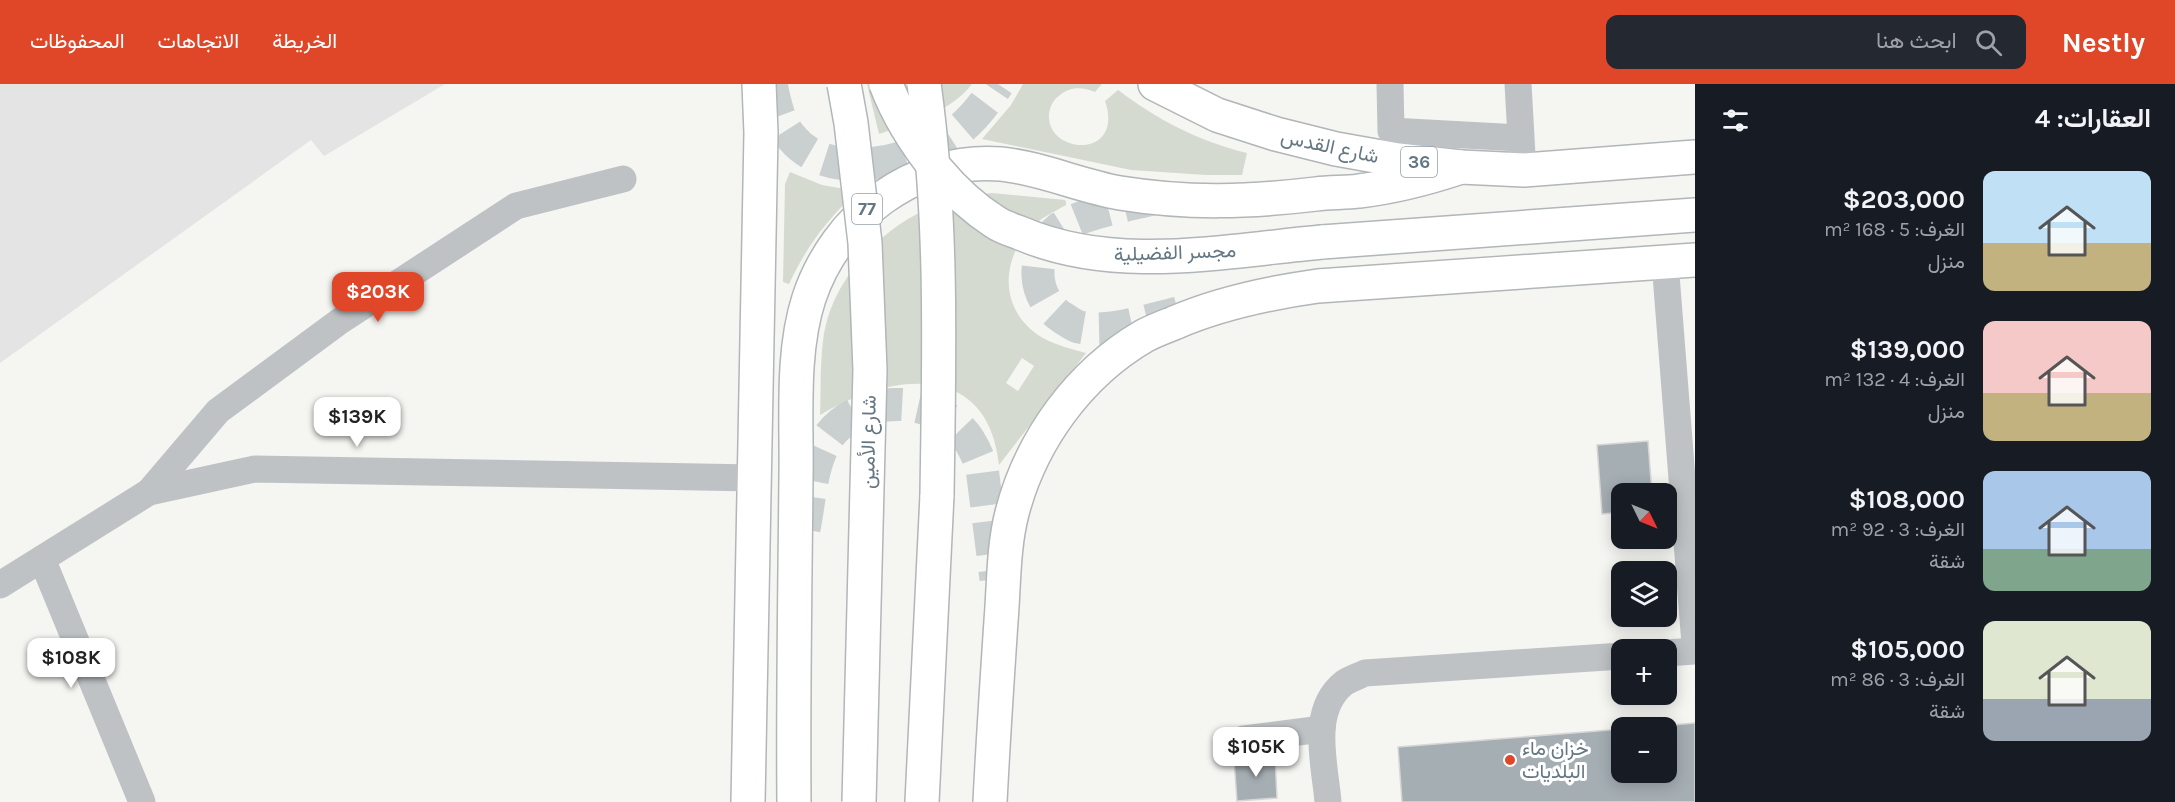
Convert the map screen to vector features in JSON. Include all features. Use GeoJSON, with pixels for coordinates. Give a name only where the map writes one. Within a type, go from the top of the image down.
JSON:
{"type":"FeatureCollection","features":[{"type":"Feature","properties":{"kind":"main road"},"geometry":{"type":"LineString","coordinates":[[747,802],[761,133],[759,84]]}},
{"type":"Feature","properties":{"kind":"main road","name":"شارع الأمين"},"geometry":{"type":"LineString","coordinates":[[844,84],[851,123],[865,243],[870,370],[859,802]]}},
{"type":"Feature","properties":{"kind":"main road","name":"مجسر الفضيلية"},"geometry":{"type":"LineString","coordinates":[[886,84],[906,126],[924,154],[945,179],[970,202],[996,223],[1031,238],[1067,249],[1134,256],[1193,254],[1322,242],[1695,215]]}},
{"type":"Feature","properties":{"kind":"main road"},"geometry":{"type":"LineString","coordinates":[[922,802],[937,495],[939,320],[938,232],[933,156],[924,84]]}},
{"type":"Feature","properties":{"kind":"main road","name":"شارع القدس"},"geometry":{"type":"LineString","coordinates":[[1155,84],[1216,115],[1276,134],[1336,149],[1398,160],[1461,167],[1524,170],[1695,157]]}},
{"type":"Feature","properties":{"kind":"main road","name":"77"},"geometry":{"type":"LineString","coordinates":[[794,802],[797,408],[801,327],[810,296],[822,270],[849,228],[866,210],[906,182],[952,167],[976,164],[1022,167],[1081,184],[1156,198],[1236,202],[1394,186],[1461,167]]}},
{"type":"Feature","properties":{"kind":"main road"},"geometry":{"type":"LineString","coordinates":[[990,802],[1005,556],[1012,515],[1024,475],[1057,417],[1084,385],[1123,350],[1146,335],[1189,317],[1233,302],[1275,292],[1318,286],[1680,261]]}},
{"type":"Feature","properties":{"kind":"street"},"geometry":{"type":"LineString","coordinates":[[1390,84],[1391,131],[1520,138]]}},
{"type":"Feature","properties":{"kind":"street"},"geometry":{"type":"LineString","coordinates":[[1518,84],[1524,170]]}},
{"type":"Feature","properties":{"kind":"street"},"geometry":{"type":"LineString","coordinates":[[0,585],[149,492],[218,411],[350,315],[516,206],[623,179]]}},
{"type":"Feature","properties":{"kind":"street"},"geometry":{"type":"LineString","coordinates":[[1680,261],[1695,644]]}},
{"type":"Feature","properties":{"kind":"street"},"geometry":{"type":"LineString","coordinates":[[149,492],[255,469],[754,478]]}},
{"type":"Feature","properties":{"kind":"street"},"geometry":{"type":"LineString","coordinates":[[42,559],[142,802]]}},
{"type":"Feature","properties":{"kind":"street"},"geometry":{"type":"LineString","coordinates":[[1677,652],[1695,651]]}},
{"type":"Feature","properties":{"kind":"street"},"geometry":{"type":"LineString","coordinates":[[1328,802],[1322,729],[1325,710],[1331,696],[1345,682],[1365,673],[1611,657]]}},
{"type":"Feature","properties":{"kind":"street"},"geometry":{"type":"LineString","coordinates":[[1244,738],[1322,729]]}},
{"type":"Feature","properties":{"kind":"shaded area"},"geometry":{"type":"Polygon","coordinates":[[[0,84],[445,84],[324,156],[311,140],[0,363],[0,84]]]}},
{"type":"Feature","properties":{"kind":"shaded area"},"geometry":{"type":"Polygon","coordinates":[[[867,84],[972,84],[963,94],[942,109],[917,121],[879,134],[867,84]]]}},
{"type":"Feature","properties":{"kind":"shaded area"},"geometry":{"type":"Polygon","coordinates":[[[1023,84],[1102,84],[1095,92],[1082,88],[1068,90],[1058,97],[1050,108],[1051,128],[1059,138],[1071,143],[1083,145],[1095,142],[1104,134],[1108,120],[1105,101],[1118,90],[1148,111],[1195,136],[1247,153],[1242,175],[1131,170],[982,139],[1011,105],[1023,84]]]}},
{"type":"Feature","properties":{"kind":"shaded area"},"geometry":{"type":"Polygon","coordinates":[[[790,172],[822,185],[856,191],[818,234],[789,284],[783,282],[785,184],[790,172]]]}},
{"type":"Feature","properties":{"kind":"shaded area"},"geometry":{"type":"Polygon","coordinates":[[[992,193],[1065,200],[1066,205],[1039,221],[1021,241],[1013,256],[1009,271],[1009,286],[1018,315],[1029,327],[1043,338],[1086,353],[999,465],[991,431],[976,407],[956,392],[931,384],[904,384],[876,390],[820,415],[823,341],[836,297],[848,276],[879,240],[918,213],[952,200],[992,193]],[[1022,358],[1006,383],[1018,391],[1034,366],[1022,358]]]}},
{"type":"Feature","properties":{"kind":"building"},"geometry":{"type":"Polygon","coordinates":[[[1648,441],[1651,483],[1611,483],[1611,513],[1602,514],[1597,445],[1648,441]]]}},
{"type":"Feature","properties":{"kind":"building","name":"خزان ماء البلديات"},"geometry":{"type":"Polygon","coordinates":[[[1695,723],[1695,802],[1402,802],[1398,747],[1611,730],[1611,783],[1677,783],[1677,725],[1695,723]]]}},
{"type":"Feature","properties":{"kind":"building"},"geometry":{"type":"Polygon","coordinates":[[[1275,756],[1277,798],[1237,801],[1234,759],[1275,756]]]}},
{"type":"Feature","properties":{"kind":"tunnel"},"geometry":{"type":"LineString","coordinates":[[771,84],[781,120],[793,139],[809,153],[828,161],[850,164],[896,159],[938,143],[968,122],[998,84]]}},
{"type":"Feature","properties":{"kind":"tunnel"},"geometry":{"type":"LineString","coordinates":[[1156,198],[1093,214],[1060,228],[1043,249],[1038,269],[1039,282],[1042,294],[1053,310],[1079,327],[1102,329],[1178,313]]}},
{"type":"Feature","properties":{"kind":"tunnel"},"geometry":{"type":"LineString","coordinates":[[804,529],[818,457],[829,436],[841,423],[872,407],[908,405],[925,409],[941,415],[956,425],[969,440],[977,456],[982,468],[996,579]]}},
{"type":"Feature","properties":{"kind":"place","name":"خزان ماء البلديات"},"geometry":{"type":"Point","coordinates":[1510,760]}}]}
